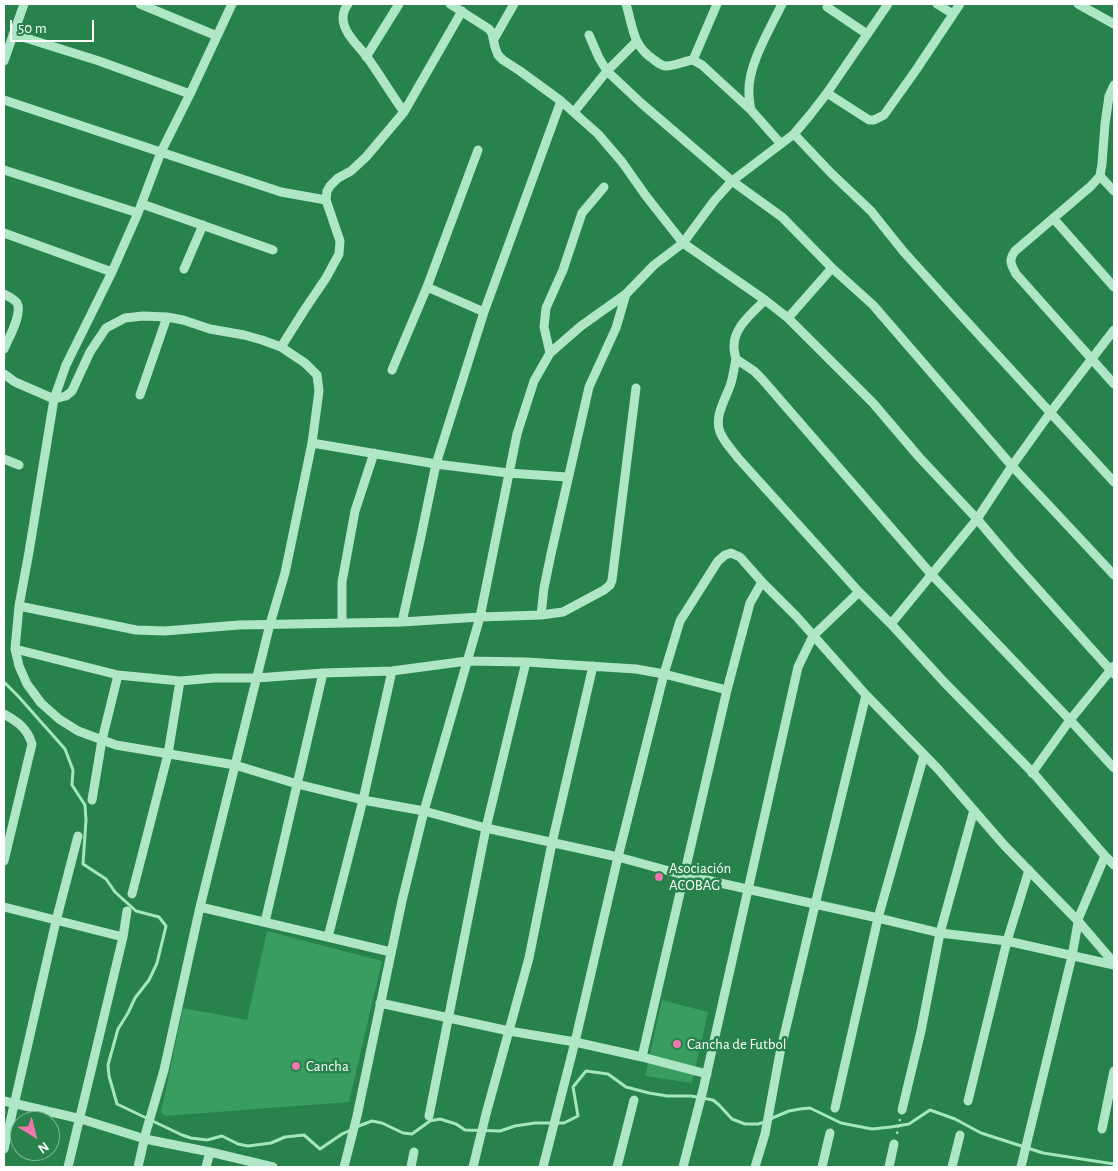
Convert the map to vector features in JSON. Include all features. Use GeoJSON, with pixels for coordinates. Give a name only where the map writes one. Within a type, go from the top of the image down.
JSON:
{"type":"FeatureCollection","features":[{"type":"Feature","properties":{"kind":"street"},"geometry":{"type":"LineString","coordinates":[[4,61],[24,4]]}},
{"type":"Feature","properties":{"kind":"street"},"geometry":{"type":"LineString","coordinates":[[140,4],[157,7],[217,36]]}},
{"type":"Feature","properties":{"kind":"street"},"geometry":{"type":"LineString","coordinates":[[232,4],[190,94],[160,152],[142,204],[112,272],[66,365],[54,399],[19,606],[15,649],[19,666],[27,684],[41,703],[59,719],[78,731],[116,745],[235,765],[297,784],[363,800],[424,811],[486,828],[618,857],[684,875],[940,933],[1007,942],[1114,964]]}},
{"type":"Feature","properties":{"kind":"street"},"geometry":{"type":"LineString","coordinates":[[348,4],[343,18],[346,30],[404,112]]}},
{"type":"Feature","properties":{"kind":"street"},"geometry":{"type":"LineString","coordinates":[[366,57],[399,4]]}},
{"type":"Feature","properties":{"kind":"street"},"geometry":{"type":"LineString","coordinates":[[450,4],[489,28],[498,55],[503,60],[561,101],[598,134],[622,162],[683,243],[788,318],[873,403],[919,457],[1113,670],[1070,720],[1032,773]]}},
{"type":"Feature","properties":{"kind":"street"},"geometry":{"type":"LineString","coordinates":[[494,39],[514,4]]}},
{"type":"Feature","properties":{"kind":"street"},"geometry":{"type":"LineString","coordinates":[[626,4],[636,42],[648,56],[663,66],[674,66],[684,61],[693,60],[702,65],[751,110],[781,144]]}},
{"type":"Feature","properties":{"kind":"street"},"geometry":{"type":"LineString","coordinates":[[693,60],[717,4]]}},
{"type":"Feature","properties":{"kind":"street"},"geometry":{"type":"LineString","coordinates":[[751,110],[749,93],[752,70],[756,57],[782,4]]}},
{"type":"Feature","properties":{"kind":"street"},"geometry":{"type":"LineString","coordinates":[[344,1167],[357,1116],[402,901],[424,811],[480,617],[508,473],[517,434],[534,381],[550,353],[581,326],[626,294],[654,265],[683,243],[714,201],[732,181],[794,134],[827,93],[888,4]]}},
{"type":"Feature","properties":{"kind":"street"},"geometry":{"type":"LineString","coordinates":[[937,4],[954,14]]}},
{"type":"Feature","properties":{"kind":"street"},"geometry":{"type":"LineString","coordinates":[[827,93],[869,120],[879,118],[884,114],[960,4]]}},
{"type":"Feature","properties":{"kind":"street"},"geometry":{"type":"LineString","coordinates":[[1078,4],[1114,24]]}},
{"type":"Feature","properties":{"kind":"street"},"geometry":{"type":"LineString","coordinates":[[827,7],[868,34]]}},
{"type":"Feature","properties":{"kind":"street"},"geometry":{"type":"LineString","coordinates":[[281,347],[326,278],[339,254],[340,241],[326,200],[327,191],[338,178],[351,171],[366,157],[404,112],[462,11]]}},
{"type":"Feature","properties":{"kind":"street"},"geometry":{"type":"LineString","coordinates":[[13,34],[99,61],[190,94]]}},
{"type":"Feature","properties":{"kind":"street"},"geometry":{"type":"LineString","coordinates":[[589,35],[607,72],[732,181],[782,217],[832,268],[873,306],[1012,466],[1114,575]]}},
{"type":"Feature","properties":{"kind":"street"},"geometry":{"type":"LineString","coordinates":[[574,112],[607,72],[636,42]]}},
{"type":"Feature","properties":{"kind":"street"},"geometry":{"type":"LineString","coordinates":[[1114,84],[1105,124],[1100,176],[1091,186],[1015,251],[1011,257],[1011,265],[1016,274],[1114,384]]}},
{"type":"Feature","properties":{"kind":"street"},"geometry":{"type":"LineString","coordinates":[[4,100],[281,192],[326,200]]}},
{"type":"Feature","properties":{"kind":"street"},"geometry":{"type":"LineString","coordinates":[[402,622],[436,464],[484,312],[561,101]]}},
{"type":"Feature","properties":{"kind":"street"},"geometry":{"type":"LineString","coordinates":[[794,134],[831,174],[872,212],[903,250],[1114,482]]}},
{"type":"Feature","properties":{"kind":"street"},"geometry":{"type":"LineString","coordinates":[[392,370],[427,287],[478,150]]}},
{"type":"Feature","properties":{"kind":"street"},"geometry":{"type":"LineString","coordinates":[[4,170],[138,213]]}},
{"type":"Feature","properties":{"kind":"street"},"geometry":{"type":"LineString","coordinates":[[1100,176],[1114,191]]}},
{"type":"Feature","properties":{"kind":"street"},"geometry":{"type":"LineString","coordinates":[[550,353],[544,327],[546,308],[563,270],[582,213],[604,187]]}},
{"type":"Feature","properties":{"kind":"street"},"geometry":{"type":"LineString","coordinates":[[142,204],[272,250]]}},
{"type":"Feature","properties":{"kind":"street"},"geometry":{"type":"LineString","coordinates":[[1053,218],[1114,287]]}},
{"type":"Feature","properties":{"kind":"street"},"geometry":{"type":"LineString","coordinates":[[184,269],[203,225]]}},
{"type":"Feature","properties":{"kind":"street"},"geometry":{"type":"LineString","coordinates":[[4,233],[112,272]]}},
{"type":"Feature","properties":{"kind":"street"},"geometry":{"type":"LineString","coordinates":[[788,318],[832,268]]}},
{"type":"Feature","properties":{"kind":"street"},"geometry":{"type":"LineString","coordinates":[[427,287],[484,312]]}},
{"type":"Feature","properties":{"kind":"street"},"geometry":{"type":"LineString","coordinates":[[4,294],[16,302],[19,310],[17,320],[4,349]]}},
{"type":"Feature","properties":{"kind":"street"},"geometry":{"type":"LineString","coordinates":[[541,615],[549,562],[589,387],[616,328],[626,294]]}},
{"type":"Feature","properties":{"kind":"street"},"geometry":{"type":"LineString","coordinates":[[765,300],[749,316],[737,332],[734,346],[736,359],[733,378],[718,421],[725,441],[738,458],[859,592],[1032,773],[1114,864]]}},
{"type":"Feature","properties":{"kind":"street"},"geometry":{"type":"LineString","coordinates":[[4,374],[15,382],[54,399],[66,396],[72,391],[90,352],[106,328],[125,318],[143,316],[183,320],[210,329],[244,335],[281,347],[305,363],[317,375],[319,391],[312,443],[285,573],[270,624],[235,765],[200,907],[164,1070],[138,1167]]}},
{"type":"Feature","properties":{"kind":"street"},"geometry":{"type":"LineString","coordinates":[[140,395],[167,317]]}},
{"type":"Feature","properties":{"kind":"street"},"geometry":{"type":"LineString","coordinates":[[891,624],[977,519],[1050,413],[1114,330]]}},
{"type":"Feature","properties":{"kind":"street"},"geometry":{"type":"LineString","coordinates":[[736,359],[762,379],[931,574],[1114,768]]}},
{"type":"Feature","properties":{"kind":"street"},"geometry":{"type":"LineString","coordinates":[[4,381],[15,382]]}},
{"type":"Feature","properties":{"kind":"street"},"geometry":{"type":"LineString","coordinates":[[19,606],[136,630],[165,632],[239,625],[402,622],[541,615],[563,612],[604,590],[610,585],[612,580],[636,388]]}},
{"type":"Feature","properties":{"kind":"street"},"geometry":{"type":"LineString","coordinates":[[312,443],[436,464],[567,478]]}},
{"type":"Feature","properties":{"kind":"street"},"geometry":{"type":"LineString","coordinates":[[342,622],[342,582],[355,511],[374,453]]}},
{"type":"Feature","properties":{"kind":"street"},"geometry":{"type":"LineString","coordinates":[[4,459],[19,465]]}},
{"type":"Feature","properties":{"kind":"street"},"geometry":{"type":"LineString","coordinates":[[543,1167],[576,1042],[618,857],[664,674],[680,621],[718,561],[725,555],[731,553],[740,557],[762,582],[798,617],[866,695],[938,769],[1029,870],[1079,922],[1114,964]]}},
{"type":"Feature","properties":{"kind":"street"},"geometry":{"type":"LineString","coordinates":[[642,1057],[727,690],[750,604],[762,582]]}},
{"type":"Feature","properties":{"kind":"street"},"geometry":{"type":"LineString","coordinates":[[683,1167],[703,1090],[798,667],[813,636],[859,592]]}},
{"type":"Feature","properties":{"kind":"street"},"geometry":{"type":"LineString","coordinates":[[15,649],[118,675],[180,681],[392,671],[467,661],[526,662],[636,669],[727,690]]}},
{"type":"Feature","properties":{"kind":"street"},"geometry":{"type":"LineString","coordinates":[[429,1116],[486,828],[526,662]]}},
{"type":"Feature","properties":{"kind":"street"},"geometry":{"type":"LineString","coordinates":[[473,1167],[529,958],[552,843],[593,666]]}},
{"type":"Feature","properties":{"kind":"street"},"geometry":{"type":"LineString","coordinates":[[328,937],[363,800],[392,671]]}},
{"type":"Feature","properties":{"kind":"street"},"geometry":{"type":"LineString","coordinates":[[264,922],[322,674]]}},
{"type":"Feature","properties":{"kind":"street"},"geometry":{"type":"LineString","coordinates":[[92,800],[102,740],[118,675]]}},
{"type":"Feature","properties":{"kind":"street"},"geometry":{"type":"LineString","coordinates":[[132,894],[168,754],[180,681]]}},
{"type":"Feature","properties":{"kind":"street"},"geometry":{"type":"LineString","coordinates":[[755,1167],[765,1134],[780,1053],[866,695]]}},
{"type":"Feature","properties":{"kind":"street"},"geometry":{"type":"LineString","coordinates":[[4,714],[22,726],[29,734],[32,744],[4,861]]}},
{"type":"Feature","properties":{"kind":"street"},"geometry":{"type":"LineString","coordinates":[[836,1108],[878,918],[924,755]]}},
{"type":"Feature","properties":{"kind":"street"},"geometry":{"type":"LineString","coordinates":[[901,1112],[921,1031],[940,933],[974,810]]}},
{"type":"Feature","properties":{"kind":"street"},"geometry":{"type":"LineString","coordinates":[[4,1149],[56,921],[78,836]]}},
{"type":"Feature","properties":{"kind":"street"},"geometry":{"type":"LineString","coordinates":[[1022,1166],[1072,956],[1079,917],[1105,856]]}},
{"type":"Feature","properties":{"kind":"street"},"geometry":{"type":"LineString","coordinates":[[968,1101],[1007,942],[1029,870]]}},
{"type":"Feature","properties":{"kind":"street"},"geometry":{"type":"LineString","coordinates":[[200,907],[391,952]]}},
{"type":"Feature","properties":{"kind":"street"},"geometry":{"type":"LineString","coordinates":[[4,908],[123,937]]}},
{"type":"Feature","properties":{"kind":"street"},"geometry":{"type":"LineString","coordinates":[[68,1167],[123,937],[127,911]]}},
{"type":"Feature","properties":{"kind":"street"},"geometry":{"type":"LineString","coordinates":[[380,1003],[509,1031],[576,1042],[706,1074]]}},
{"type":"Feature","properties":{"kind":"street"},"geometry":{"type":"LineString","coordinates":[[1102,1128],[1114,1071]]}},
{"type":"Feature","properties":{"kind":"street"},"geometry":{"type":"LineString","coordinates":[[617,1167],[634,1100]]}},
{"type":"Feature","properties":{"kind":"street"},"geometry":{"type":"LineString","coordinates":[[4,1101],[273,1167]]}},
{"type":"Feature","properties":{"kind":"street"},"geometry":{"type":"LineString","coordinates":[[822,1167],[830,1133]]}},
{"type":"Feature","properties":{"kind":"street"},"geometry":{"type":"LineString","coordinates":[[952,1167],[960,1135]]}},
{"type":"Feature","properties":{"kind":"street"},"geometry":{"type":"LineString","coordinates":[[889,1167],[895,1141]]}},
{"type":"Feature","properties":{"kind":"street"},"geometry":{"type":"LineString","coordinates":[[206,1167],[210,1152]]}},
{"type":"Feature","properties":{"kind":"street"},"geometry":{"type":"LineString","coordinates":[[411,1167],[414,1152]]}},
{"type":"Feature","properties":{"kind":"path"},"geometry":{"type":"LineString","coordinates":[[895,1141],[901,1112]]}},
{"type":"Feature","properties":{"kind":"green space"},"geometry":{"type":"Polygon","coordinates":[[[267,931],[382,961],[349,1102],[165,1116],[161,1112],[183,1008],[247,1020],[267,931]]]}},
{"type":"Feature","properties":{"kind":"green space","name":"Cancha de Futbol"},"geometry":{"type":"Polygon","coordinates":[[[662,1000],[708,1012],[692,1083],[645,1076],[662,1000]]]}},
{"type":"Feature","properties":{"kind":"waterway"},"geometry":{"type":"LineString","coordinates":[[4,682],[65,749],[73,770],[72,785],[85,805],[86,820],[83,864],[106,879],[115,892],[136,911],[159,917],[166,926],[157,963],[149,980],[135,998],[118,1029],[108,1065],[117,1104],[191,1138],[207,1140],[222,1136],[238,1144],[248,1146],[271,1143],[285,1137],[304,1135],[320,1149],[351,1130]]}},
{"type":"Feature","properties":{"kind":"waterway"},"geometry":{"type":"LineString","coordinates":[[356,1127],[372,1121],[382,1123],[403,1133],[412,1134],[430,1121],[440,1119],[456,1124],[465,1130],[500,1131],[515,1126],[535,1123],[564,1123],[578,1116],[573,1087],[586,1071],[608,1074],[626,1087],[649,1093],[667,1096],[691,1096],[713,1100],[732,1119],[745,1124],[765,1122]]}},
{"type":"Feature","properties":{"kind":"waterway"},"geometry":{"type":"LineString","coordinates":[[770,1119],[789,1111],[810,1108],[841,1123],[872,1129],[909,1124],[930,1110],[955,1119],[981,1133],[1043,1153],[1114,1164]]}},
{"type":"Feature","properties":{"kind":"place","name":"Asociación ACOBAG"},"geometry":{"type":"Point","coordinates":[659,877]}},
{"type":"Feature","properties":{"kind":"place","name":"Cancha de Futbol"},"geometry":{"type":"Point","coordinates":[677,1044]}},
{"type":"Feature","properties":{"kind":"place","name":"Cancha"},"geometry":{"type":"Point","coordinates":[296,1066]}}]}
